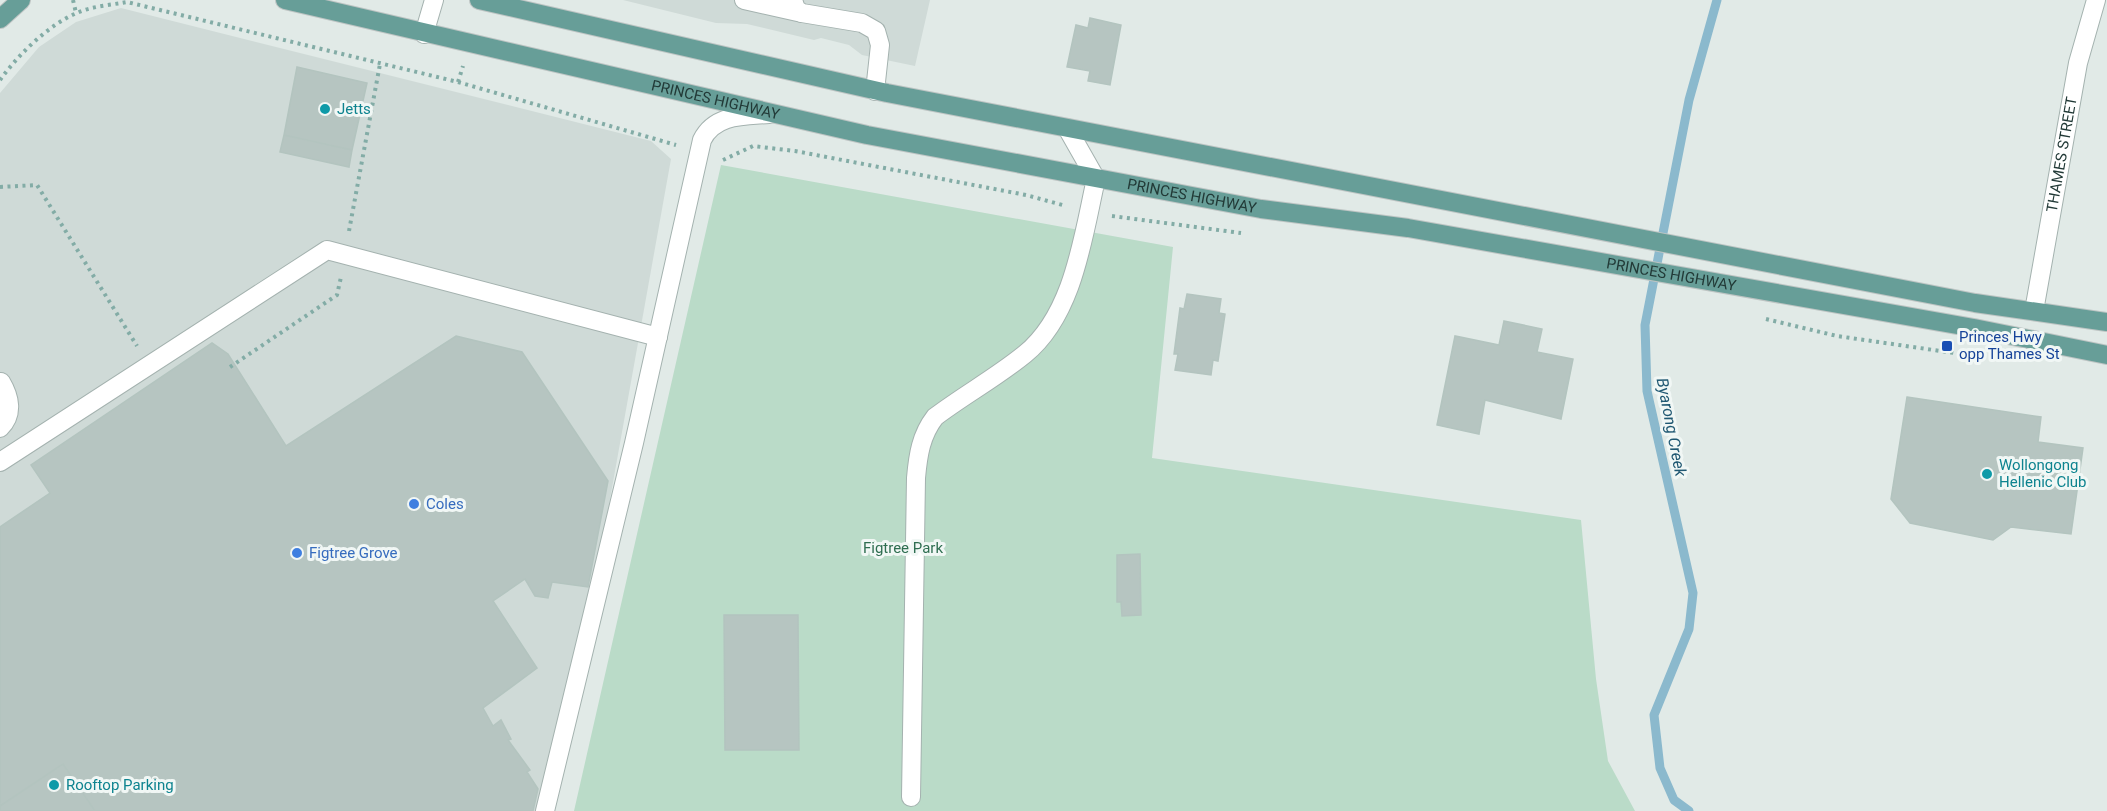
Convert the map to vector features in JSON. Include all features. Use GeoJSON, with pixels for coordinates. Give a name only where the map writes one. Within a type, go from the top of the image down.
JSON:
{"type":"FeatureCollection","features":[{"type":"Feature","properties":{"kind":"main road"},"geometry":{"type":"LineString","coordinates":[[0,19],[10,0]]}},
{"type":"Feature","properties":{"kind":"main road"},"geometry":{"type":"LineString","coordinates":[[0,19],[21,0]]}},
{"type":"Feature","properties":{"kind":"main road","name":"PRINCES HIGHWAY"},"geometry":{"type":"LineString","coordinates":[[285,0],[771,114],[1096,179],[1261,209],[1408,228],[2107,355]]}},
{"type":"Feature","properties":{"kind":"main road","name":"PRINCES HIGHWAY"},"geometry":{"type":"LineString","coordinates":[[479,0],[875,91],[1975,303],[2107,322]]}},
{"type":"Feature","properties":{"kind":"street"},"geometry":{"type":"LineString","coordinates":[[424,34],[434,0]]}},
{"type":"Feature","properties":{"kind":"street"},"geometry":{"type":"LineString","coordinates":[[744,0],[798,6],[862,23],[876,31],[880,45],[875,91]]}},
{"type":"Feature","properties":{"kind":"street","name":"THAMES STREET"},"geometry":{"type":"LineString","coordinates":[[2034,311],[2078,63],[2096,0]]}},
{"type":"Feature","properties":{"kind":"street"},"geometry":{"type":"LineString","coordinates":[[545,811],[658,337],[699,151],[705,133],[715,124],[737,116],[771,114]]}},
{"type":"Feature","properties":{"kind":"street"},"geometry":{"type":"LineString","coordinates":[[911,797],[916,478],[921,445],[926,429],[935,417],[1027,353],[1046,331],[1074,272],[1096,179],[1067,128]]}},
{"type":"Feature","properties":{"kind":"street"},"geometry":{"type":"LineString","coordinates":[[5,460],[327,250],[658,337]]}},
{"type":"Feature","properties":{"kind":"street"},"geometry":{"type":"LineString","coordinates":[[0,382],[10,408],[7,420],[0,428]]}},
{"type":"Feature","properties":{"kind":"path"},"geometry":{"type":"LineString","coordinates":[[73,0],[76,13]]}},
{"type":"Feature","properties":{"kind":"path"},"geometry":{"type":"LineString","coordinates":[[0,80],[58,23],[76,13],[127,2],[458,82],[699,151],[720,161],[753,146],[795,151],[1026,195],[1130,219],[1247,234]]}},
{"type":"Feature","properties":{"kind":"path"},"geometry":{"type":"LineString","coordinates":[[0,187],[38,185],[148,365]]}},
{"type":"Feature","properties":{"kind":"path"},"geometry":{"type":"LineString","coordinates":[[1760,317],[1837,336],[1978,357]]}},
{"type":"Feature","properties":{"kind":"shaded area"},"geometry":{"type":"Polygon","coordinates":[[[623,0],[930,0],[915,66],[862,55],[849,45],[821,38],[814,40],[747,24],[716,23],[623,0]]]}},
{"type":"Feature","properties":{"kind":"shaded area"},"geometry":{"type":"Polygon","coordinates":[[[121,8],[651,141],[671,159],[554,811],[0,811],[0,93],[39,47],[76,22],[121,8]]]}},
{"type":"Feature","properties":{"kind":"green space","name":"Figtree Park"},"geometry":{"type":"Polygon","coordinates":[[[721,165],[1173,247],[1152,458],[1581,520],[1596,679],[1608,761],[1635,811],[574,811],[721,165]]]}},
{"type":"Feature","properties":{"kind":"building"},"geometry":{"type":"Polygon","coordinates":[[[1090,18],[1121,25],[1110,85],[1088,81],[1090,71],[1067,67],[1076,25],[1088,28],[1090,18]]]}},
{"type":"Feature","properties":{"kind":"building","name":"Jetts"},"geometry":{"type":"Polygon","coordinates":[[[297,67],[367,83],[352,150],[284,135],[297,67]]]}},
{"type":"Feature","properties":{"kind":"building"},"geometry":{"type":"Polygon","coordinates":[[[284,135],[352,150],[349,167],[280,152],[284,135]]]}},
{"type":"Feature","properties":{"kind":"building"},"geometry":{"type":"Polygon","coordinates":[[[1187,294],[1221,299],[1219,313],[1225,314],[1218,361],[1213,360],[1211,375],[1175,370],[1178,354],[1174,354],[1180,308],[1184,309],[1187,294]]]}},
{"type":"Feature","properties":{"kind":"building"},"geometry":{"type":"Polygon","coordinates":[[[1504,321],[1542,329],[1537,352],[1573,359],[1561,419],[1485,400],[1479,434],[1437,425],[1455,336],[1499,345],[1504,321]]]}},
{"type":"Feature","properties":{"kind":"building","name":"Figtree Grove"},"geometry":{"type":"Polygon","coordinates":[[[456,336],[522,352],[608,481],[588,587],[552,582],[548,598],[535,596],[525,579],[493,601],[537,668],[483,708],[493,726],[501,720],[511,739],[508,740],[530,770],[527,772],[538,789],[533,811],[95,811],[63,764],[0,806],[0,527],[50,493],[31,465],[212,343],[228,354],[286,446],[456,336]]]}},
{"type":"Feature","properties":{"kind":"building","name":"Wollongong Hellenic Club"},"geometry":{"type":"Polygon","coordinates":[[[1907,397],[2041,417],[2038,442],[2083,448],[2071,534],[2011,527],[1993,540],[1910,523],[1891,499],[1907,397]]]}},
{"type":"Feature","properties":{"kind":"building"},"geometry":{"type":"Polygon","coordinates":[[[1140,554],[1141,615],[1122,616],[1121,602],[1117,602],[1117,555],[1140,554]]]}},
{"type":"Feature","properties":{"kind":"building"},"geometry":{"type":"Polygon","coordinates":[[[724,615],[798,615],[799,750],[725,750],[724,615]]]}},
{"type":"Feature","properties":{"kind":"building","name":"Rooftop Parking"},"geometry":{"type":"Polygon","coordinates":[[[63,764],[95,811],[0,811],[0,806],[63,764]]]}},
{"type":"Feature","properties":{"kind":"waterway","name":"Byarong Creek"},"geometry":{"type":"LineString","coordinates":[[1689,811],[1674,800],[1660,768],[1654,715],[1689,629],[1693,593],[1647,391],[1645,325],[1689,100],[1717,0]]}},
{"type":"Feature","properties":{"kind":"place","name":"Jetts"},"geometry":{"type":"Point","coordinates":[325,109]}},
{"type":"Feature","properties":{"kind":"place","name":"Princes Hwy opp Thames St"},"geometry":{"type":"Point","coordinates":[1947,346]}},
{"type":"Feature","properties":{"kind":"place","name":"Wollongong Hellenic Club"},"geometry":{"type":"Point","coordinates":[1987,474]}},
{"type":"Feature","properties":{"kind":"place","name":"Coles"},"geometry":{"type":"Point","coordinates":[414,504]}},
{"type":"Feature","properties":{"kind":"place","name":"Figtree Grove"},"geometry":{"type":"Point","coordinates":[297,553]}},
{"type":"Feature","properties":{"kind":"place","name":"Rooftop Parking"},"geometry":{"type":"Point","coordinates":[54,785]}}]}
